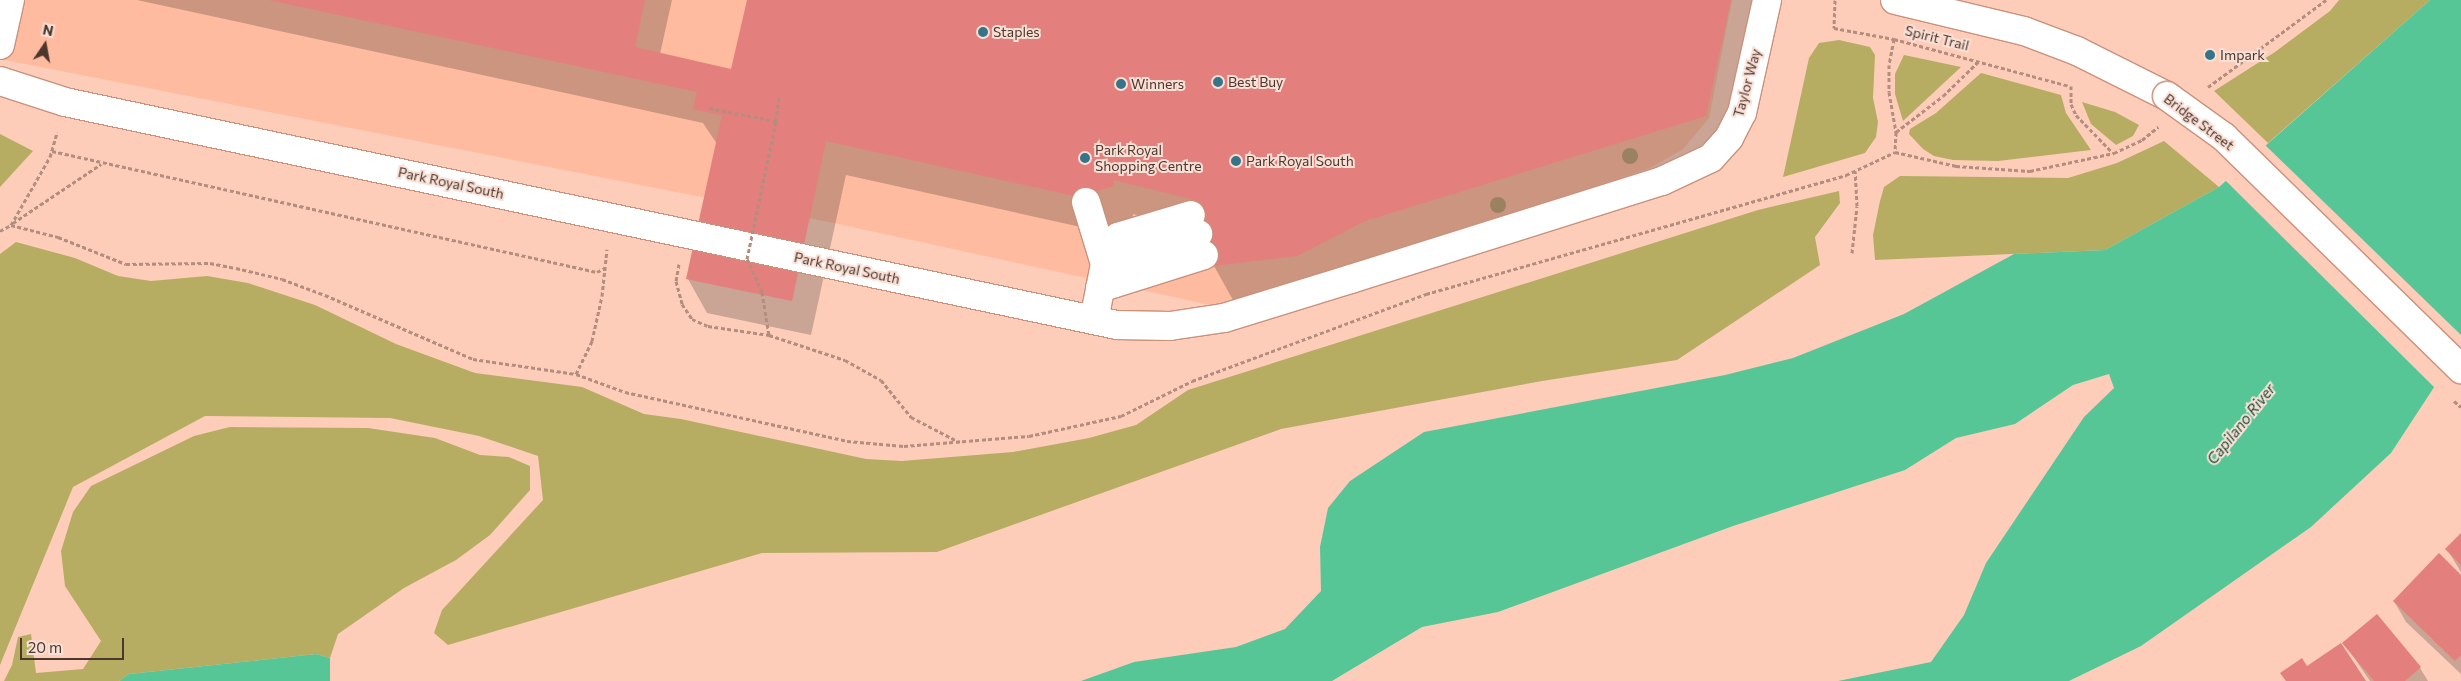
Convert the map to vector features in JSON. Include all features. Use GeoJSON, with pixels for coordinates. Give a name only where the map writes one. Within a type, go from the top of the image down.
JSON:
{"type":"FeatureCollection","features":[{"type":"Feature","properties":{"kind":"street","name":"Taylor Way"},"geometry":{"type":"LineString","coordinates":[[1711,158],[1729,138],[1742,113],[1767,0]]}},
{"type":"Feature","properties":{"kind":"street","name":"Bridge Street"},"geometry":{"type":"LineString","coordinates":[[1895,0],[2024,31],[2077,51],[2167,96],[2224,137],[2461,369]]}},
{"type":"Feature","properties":{"kind":"street"},"geometry":{"type":"LineString","coordinates":[[0,44],[10,4]]}},
{"type":"Feature","properties":{"kind":"street","name":"Park Royal South"},"geometry":{"type":"LineString","coordinates":[[0,81],[65,102],[1133,328],[1170,326],[1224,318],[1662,181],[1711,158]]}},
{"type":"Feature","properties":{"kind":"street"},"geometry":{"type":"LineString","coordinates":[[1086,202],[1102,276]]}},
{"type":"Feature","properties":{"kind":"street"},"geometry":{"type":"LineString","coordinates":[[1094,320],[1102,276],[1118,237],[1198,235],[1102,276]]}},
{"type":"Feature","properties":{"kind":"path"},"geometry":{"type":"LineString","coordinates":[[1835,0],[1834,28],[1894,39]]}},
{"type":"Feature","properties":{"kind":"path"},"geometry":{"type":"LineString","coordinates":[[2206,88],[2326,0]]}},
{"type":"Feature","properties":{"kind":"path","name":"Spirit Trail"},"geometry":{"type":"LineString","coordinates":[[2080,89],[1979,60],[1894,39],[1889,65],[1889,92],[1896,132],[1895,152],[1956,166],[2030,171],[2114,153]]}},
{"type":"Feature","properties":{"kind":"path","name":"Spirit Trail"},"geometry":{"type":"LineString","coordinates":[[1896,132],[1943,96],[1979,60]]}},
{"type":"Feature","properties":{"kind":"path"},"geometry":{"type":"LineString","coordinates":[[2070,86],[2071,104],[2076,115],[2114,153],[2142,140],[2163,123]]}},
{"type":"Feature","properties":{"kind":"path"},"geometry":{"type":"LineString","coordinates":[[769,335],[762,292],[747,259],[776,121],[779,94]]}},
{"type":"Feature","properties":{"kind":"path"},"geometry":{"type":"LineString","coordinates":[[710,108],[776,121]]}},
{"type":"Feature","properties":{"kind":"path"},"geometry":{"type":"LineString","coordinates":[[56,136],[52,151],[11,225],[51,195],[102,164]]}},
{"type":"Feature","properties":{"kind":"path"},"geometry":{"type":"LineString","coordinates":[[52,151],[102,164],[597,272],[605,268]]}},
{"type":"Feature","properties":{"kind":"path"},"geometry":{"type":"LineString","coordinates":[[1852,253],[1857,206],[1855,171]]}},
{"type":"Feature","properties":{"kind":"path"},"geometry":{"type":"LineString","coordinates":[[576,374],[592,341],[605,268],[610,217]]}},
{"type":"Feature","properties":{"kind":"path"},"geometry":{"type":"LineString","coordinates":[[685,233],[676,281],[682,304],[692,319],[708,326],[769,335],[844,360],[881,380],[911,417],[960,442]]}},
{"type":"Feature","properties":{"kind":"shaded area","name":"Park Royal Shopping Centre"},"geometry":{"type":"Polygon","coordinates":[[[0,0],[1732,0],[1709,118],[1683,149],[1650,168],[1224,308],[829,222],[0,59],[0,0]]]}},
{"type":"Feature","properties":{"kind":"shaded area"},"geometry":{"type":"Polygon","coordinates":[[[2339,0],[2430,0],[2268,143],[2214,91],[2275,52],[2330,11],[2339,0]]]}},
{"type":"Feature","properties":{"kind":"shaded area"},"geometry":{"type":"Polygon","coordinates":[[[1839,40],[1870,47],[1875,55],[1873,98],[1878,122],[1876,137],[1865,153],[1783,177],[1809,58],[1819,43],[1839,40]]]}},
{"type":"Feature","properties":{"kind":"shaded area"},"geometry":{"type":"Polygon","coordinates":[[[1904,55],[1961,67],[1903,121],[1895,94],[1895,74],[1904,55]]]}},
{"type":"Feature","properties":{"kind":"shaded area"},"geometry":{"type":"Polygon","coordinates":[[[1981,73],[2061,95],[2066,113],[2091,150],[1998,161],[1953,160],[1934,156],[1923,149],[1909,134],[1910,129],[1936,113],[1981,73]]]}},
{"type":"Feature","properties":{"kind":"shaded area"},"geometry":{"type":"Polygon","coordinates":[[[2082,102],[2115,112],[2139,125],[2133,136],[2116,145],[2091,124],[2082,102]]]}},
{"type":"Feature","properties":{"kind":"shaded area"},"geometry":{"type":"Polygon","coordinates":[[[0,134],[33,151],[0,187],[0,134]]]}},
{"type":"Feature","properties":{"kind":"shaded area"},"geometry":{"type":"Polygon","coordinates":[[[2164,141],[2219,187],[2105,250],[1875,260],[1873,235],[1884,187],[1900,176],[2068,178],[2117,163],[2164,141]]]}},
{"type":"Feature","properties":{"kind":"shaded area"},"geometry":{"type":"Polygon","coordinates":[[[1839,191],[1840,203],[1815,237],[1820,265],[1677,360],[1542,381],[1281,429],[937,552],[762,553],[448,645],[434,633],[442,610],[543,500],[538,456],[479,436],[390,418],[205,416],[73,487],[0,665],[0,254],[16,242],[75,258],[118,276],[151,281],[207,276],[248,283],[315,305],[396,344],[475,373],[582,387],[644,414],[681,419],[866,459],[902,461],[1013,452],[1089,438],[1136,425],[1188,390],[1758,210],[1839,191]]]}},
{"type":"Feature","properties":{"kind":"shaded area"},"geometry":{"type":"Polygon","coordinates":[[[230,427],[368,428],[435,438],[480,455],[509,457],[530,466],[530,490],[490,535],[456,560],[404,588],[338,634],[330,658],[316,654],[129,674],[119,681],[4,681],[12,665],[18,637],[31,634],[36,673],[83,669],[101,641],[65,586],[61,551],[73,512],[91,486],[194,436],[230,427]]]}},
{"type":"Feature","properties":{"kind":"water","name":"Capilano River"},"geometry":{"type":"Polygon","coordinates":[[[2430,0],[2461,0],[2461,346],[2391,453],[2311,527],[2141,646],[2069,681],[1838,681],[1931,662],[1964,615],[1986,563],[2084,417],[2114,388],[2109,374],[2073,385],[2015,424],[1956,438],[1905,470],[1733,526],[1498,612],[1422,627],[1332,681],[1081,681],[1134,662],[1236,647],[1285,629],[1321,591],[1320,547],[1328,508],[1350,481],[1424,432],[1725,375],[1793,358],[1904,314],[2014,254],[2105,250],[2219,187],[2430,0]]]}},
{"type":"Feature","properties":{"kind":"water"},"geometry":{"type":"Polygon","coordinates":[[[316,654],[330,658],[330,681],[119,681],[129,674],[316,654]]]}},
{"type":"Feature","properties":{"kind":"pier"},"geometry":{"type":"Polygon","coordinates":[[[2264,144],[2461,335],[2461,350],[2436,389],[2224,179],[2264,144]]]}},
{"type":"Feature","properties":{"kind":"building","name":"Park Royal Shopping Centre"},"geometry":{"type":"Polygon","coordinates":[[[269,0],[645,0],[635,47],[731,69],[747,0],[1731,0],[1706,116],[1365,221],[1297,256],[1212,266],[1195,200],[1114,180],[1113,186],[1079,197],[826,141],[792,301],[686,279],[722,115],[693,109],[697,92],[269,0]]]}},
{"type":"Feature","properties":{"kind":"building"},"geometry":{"type":"Polygon","coordinates":[[[2461,533],[2461,565],[2445,549],[2461,533]]]}},
{"type":"Feature","properties":{"kind":"building"},"geometry":{"type":"Polygon","coordinates":[[[2439,553],[2461,575],[2461,655],[2455,661],[2393,601],[2439,553]]]}},
{"type":"Feature","properties":{"kind":"building"},"geometry":{"type":"Polygon","coordinates":[[[2377,614],[2421,667],[2405,681],[2374,681],[2342,643],[2377,614]]]}},
{"type":"Feature","properties":{"kind":"building"},"geometry":{"type":"Polygon","coordinates":[[[2341,643],[2366,681],[2286,681],[2280,673],[2302,658],[2307,666],[2341,643]]]}},
{"type":"Feature","properties":{"kind":"place","name":"Staples"},"geometry":{"type":"Point","coordinates":[983,32]}},
{"type":"Feature","properties":{"kind":"place","name":"Impark"},"geometry":{"type":"Point","coordinates":[2210,55]}},
{"type":"Feature","properties":{"kind":"place","name":"Best Buy"},"geometry":{"type":"Point","coordinates":[1218,82]}},
{"type":"Feature","properties":{"kind":"place","name":"Winners"},"geometry":{"type":"Point","coordinates":[1121,84]}},
{"type":"Feature","properties":{"kind":"place","name":"Park Royal Shopping Centre"},"geometry":{"type":"Point","coordinates":[1085,158]}},
{"type":"Feature","properties":{"kind":"place","name":"Park Royal South"},"geometry":{"type":"Point","coordinates":[1236,161]}}]}
